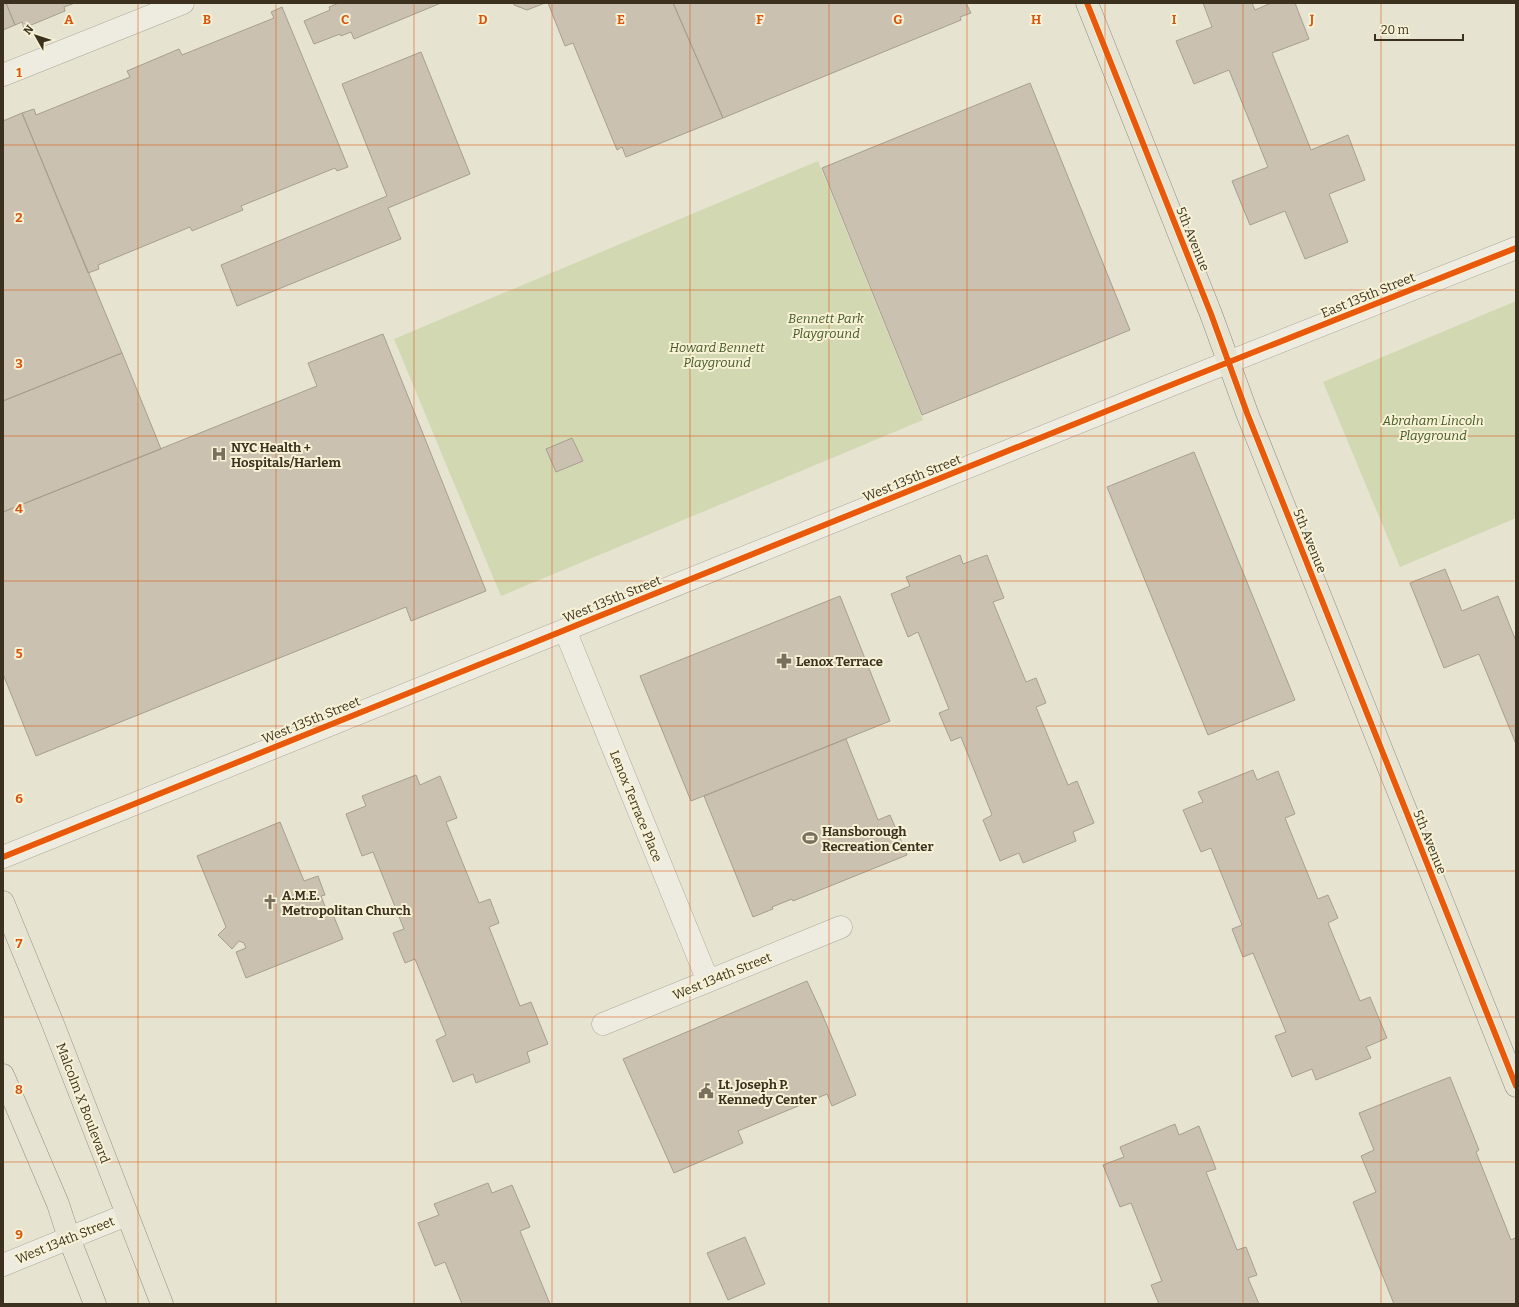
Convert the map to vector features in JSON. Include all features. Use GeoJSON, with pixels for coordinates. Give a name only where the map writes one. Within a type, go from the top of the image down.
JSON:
{"type":"FeatureCollection","features":[{"type":"Feature","properties":{"kind":"main road","name":"5th Avenue"},"geometry":{"type":"LineString","coordinates":[[1087,3],[1211,314],[1253,428],[1516,1086]]}},
{"type":"Feature","properties":{"kind":"main road","name":"Malcolm X Boulevard"},"geometry":{"type":"LineString","coordinates":[[3,902],[53,1024],[126,1215],[162,1304]]}},
{"type":"Feature","properties":{"kind":"main road"},"geometry":{"type":"LineString","coordinates":[[3,1075],[58,1204],[94,1304]]}},
{"type":"Feature","properties":{"kind":"street"},"geometry":{"type":"LineString","coordinates":[[3,75],[183,3]]}},
{"type":"Feature","properties":{"kind":"street","name":"East 135th Street"},"geometry":{"type":"LineString","coordinates":[[1228,363],[1516,248]]}},
{"type":"Feature","properties":{"kind":"street","name":"West 135th Street"},"geometry":{"type":"LineString","coordinates":[[3,856],[1228,363]]}},
{"type":"Feature","properties":{"kind":"street","name":"Lenox Terrace Place"},"geometry":{"type":"LineString","coordinates":[[565,630],[708,981]]}},
{"type":"Feature","properties":{"kind":"street","name":"West 134th Street"},"geometry":{"type":"LineString","coordinates":[[603,1024],[841,927]]}},
{"type":"Feature","properties":{"kind":"street","name":"West 134th Street"},"geometry":{"type":"LineString","coordinates":[[3,1265],[126,1215]]}},
{"type":"Feature","properties":{"kind":"green space","name":"Howard Bennett Playground"},"geometry":{"type":"Polygon","coordinates":[[[818,161],[923,420],[501,596],[394,339],[818,161]]]}},
{"type":"Feature","properties":{"kind":"green space","name":"Abraham Lincoln Playground"},"geometry":{"type":"Polygon","coordinates":[[[1516,301],[1516,518],[1400,567],[1323,382],[1516,301]]]}},
{"type":"Feature","properties":{"kind":"building"},"geometry":{"type":"Polygon","coordinates":[[[3,3],[6,3],[15,25],[3,30],[3,3]]]}},
{"type":"Feature","properties":{"kind":"building"},"geometry":{"type":"Polygon","coordinates":[[[6,3],[75,3],[64,7],[65,11],[24,28],[22,22],[15,25],[6,3]]]}},
{"type":"Feature","properties":{"kind":"building"},"geometry":{"type":"Polygon","coordinates":[[[339,3],[441,3],[354,39],[351,32],[341,36],[340,34],[314,44],[304,21],[330,10],[329,7],[339,3]]]}},
{"type":"Feature","properties":{"kind":"building"},"geometry":{"type":"Polygon","coordinates":[[[513,3],[545,3],[527,10],[514,5],[513,3]]]}},
{"type":"Feature","properties":{"kind":"building"},"geometry":{"type":"Polygon","coordinates":[[[548,3],[673,3],[723,118],[626,157],[622,147],[617,150],[573,43],[565,46],[548,3]]]}},
{"type":"Feature","properties":{"kind":"building"},"geometry":{"type":"Polygon","coordinates":[[[673,3],[966,3],[971,13],[960,17],[961,20],[723,118],[673,3]]]}},
{"type":"Feature","properties":{"kind":"building"},"geometry":{"type":"Polygon","coordinates":[[[1203,3],[1252,3],[1255,10],[1271,3],[1295,3],[1309,39],[1272,53],[1311,150],[1348,135],[1365,180],[1329,194],[1348,242],[1305,259],[1285,211],[1250,225],[1232,181],[1268,167],[1229,70],[1194,84],[1176,41],[1212,27],[1203,3]]]}},
{"type":"Feature","properties":{"kind":"building"},"geometry":{"type":"Polygon","coordinates":[[[282,7],[348,167],[337,171],[335,168],[241,206],[243,210],[192,231],[190,227],[98,265],[99,269],[88,273],[22,113],[34,109],[36,115],[130,77],[127,71],[179,49],[182,55],[274,18],[271,12],[282,7]]]}},
{"type":"Feature","properties":{"kind":"building"},"geometry":{"type":"Polygon","coordinates":[[[421,52],[470,174],[388,208],[401,239],[237,306],[221,265],[387,196],[342,84],[421,52]]]}},
{"type":"Feature","properties":{"kind":"building"},"geometry":{"type":"Polygon","coordinates":[[[1030,83],[1130,330],[922,415],[822,168],[1030,83]]]}},
{"type":"Feature","properties":{"kind":"building"},"geometry":{"type":"Polygon","coordinates":[[[22,113],[122,353],[3,401],[3,121],[22,113]]]}},
{"type":"Feature","properties":{"kind":"building"},"geometry":{"type":"Polygon","coordinates":[[[383,334],[486,591],[411,621],[406,607],[36,756],[3,674],[3,512],[317,386],[308,363],[383,334]]]}},
{"type":"Feature","properties":{"kind":"building"},"geometry":{"type":"Polygon","coordinates":[[[122,353],[161,449],[3,512],[3,401],[122,353]]]}},
{"type":"Feature","properties":{"kind":"building"},"geometry":{"type":"Polygon","coordinates":[[[572,438],[583,461],[556,472],[546,449],[572,438]]]}},
{"type":"Feature","properties":{"kind":"building"},"geometry":{"type":"Polygon","coordinates":[[[1194,452],[1295,700],[1208,735],[1107,487],[1194,452]]]}},
{"type":"Feature","properties":{"kind":"building"},"geometry":{"type":"Polygon","coordinates":[[[960,555],[963,564],[987,555],[1004,598],[993,602],[1026,682],[1036,678],[1046,703],[1036,707],[1068,785],[1077,781],[1094,823],[1073,832],[1076,841],[1023,863],[1019,853],[1000,861],[983,820],[992,815],[961,737],[951,741],[939,713],[949,709],[918,632],[908,637],[891,594],[910,586],[906,577],[960,555]]]}},
{"type":"Feature","properties":{"kind":"building"},"geometry":{"type":"Polygon","coordinates":[[[1445,569],[1462,611],[1498,596],[1516,641],[1516,744],[1479,654],[1444,668],[1410,583],[1445,569]]]}},
{"type":"Feature","properties":{"kind":"building"},"geometry":{"type":"Polygon","coordinates":[[[840,596],[890,721],[691,801],[640,676],[840,596]]]}},
{"type":"Feature","properties":{"kind":"building","name":"Hansborough Recreation Center"},"geometry":{"type":"Polygon","coordinates":[[[846,739],[878,820],[890,815],[907,855],[793,901],[792,899],[772,907],[773,909],[753,917],[704,796],[846,739]]]}},
{"type":"Feature","properties":{"kind":"building"},"geometry":{"type":"Polygon","coordinates":[[[1253,770],[1257,780],[1278,771],[1295,814],[1285,818],[1318,899],[1328,895],[1338,918],[1328,923],[1360,1001],[1370,997],[1387,1038],[1366,1047],[1371,1058],[1316,1080],[1312,1069],[1292,1077],[1275,1036],[1286,1032],[1253,953],[1243,957],[1232,929],[1242,925],[1211,848],[1201,852],[1183,810],[1203,802],[1198,792],[1253,770]]]}},
{"type":"Feature","properties":{"kind":"building"},"geometry":{"type":"Polygon","coordinates":[[[416,775],[420,785],[440,776],[457,818],[446,822],[479,903],[490,899],[499,923],[489,927],[520,1006],[531,1002],[548,1044],[527,1052],[530,1062],[476,1083],[473,1074],[453,1082],[436,1040],[446,1035],[415,959],[405,963],[393,933],[404,929],[373,852],[362,856],[346,814],[366,806],[362,796],[416,775]]]}},
{"type":"Feature","properties":{"kind":"building","name":"A.M.E. Metropolitan Church"},"geometry":{"type":"Polygon","coordinates":[[[280,822],[304,881],[318,876],[325,895],[321,896],[326,909],[330,907],[343,939],[246,978],[236,952],[246,948],[244,943],[239,941],[232,949],[218,935],[226,927],[197,856],[280,822]]]}},
{"type":"Feature","properties":{"kind":"building"},"geometry":{"type":"Polygon","coordinates":[[[807,981],[856,1095],[832,1106],[827,1094],[738,1131],[743,1143],[674,1173],[623,1059],[807,981]]]}},
{"type":"Feature","properties":{"kind":"building"},"geometry":{"type":"Polygon","coordinates":[[[1450,1077],[1479,1150],[1476,1152],[1511,1240],[1515,1238],[1516,1241],[1516,1304],[1394,1304],[1353,1202],[1376,1192],[1361,1156],[1374,1150],[1359,1113],[1450,1077]]]}},
{"type":"Feature","properties":{"kind":"building"},"geometry":{"type":"Polygon","coordinates":[[[1175,1124],[1179,1135],[1199,1126],[1216,1169],[1206,1172],[1237,1250],[1246,1247],[1257,1275],[1248,1278],[1259,1304],[1159,1304],[1151,1285],[1162,1281],[1131,1203],[1120,1207],[1103,1165],[1124,1157],[1120,1147],[1175,1124]]]}},
{"type":"Feature","properties":{"kind":"building"},"geometry":{"type":"Polygon","coordinates":[[[488,1183],[492,1193],[512,1185],[530,1227],[520,1231],[550,1304],[462,1304],[445,1262],[435,1266],[418,1223],[439,1215],[434,1204],[488,1183]]]}},
{"type":"Feature","properties":{"kind":"building"},"geometry":{"type":"Polygon","coordinates":[[[745,1237],[765,1284],[728,1300],[707,1253],[745,1237]]]}},
{"type":"Feature","properties":{"kind":"cycle path"},"geometry":{"type":"LineString","coordinates":[[1087,3],[1211,314],[1247,413],[1516,1086]]}},
{"type":"Feature","properties":{"kind":"cycle path"},"geometry":{"type":"LineString","coordinates":[[3,857],[1176,383],[1516,248]]}},
{"type":"Feature","properties":{"kind":"place","name":"NYC Health + Hospitals/Harlem"},"geometry":{"type":"Point","coordinates":[219,454]}},
{"type":"Feature","properties":{"kind":"place","name":"Lenox Terrace"},"geometry":{"type":"Point","coordinates":[784,661]}},
{"type":"Feature","properties":{"kind":"place","name":"Hansborough Recreation Center"},"geometry":{"type":"Point","coordinates":[810,838]}},
{"type":"Feature","properties":{"kind":"place","name":"A.M.E. Metropolitan Church"},"geometry":{"type":"Point","coordinates":[270,902]}},
{"type":"Feature","properties":{"kind":"place","name":"Lt. Joseph P. Kennedy Center"},"geometry":{"type":"Point","coordinates":[706,1091]}},
{"type":"Feature","properties":{"kind":"park label","name":"Bennett Park Playground"},"geometry":{"type":"Point","coordinates":[826,326]}}]}
